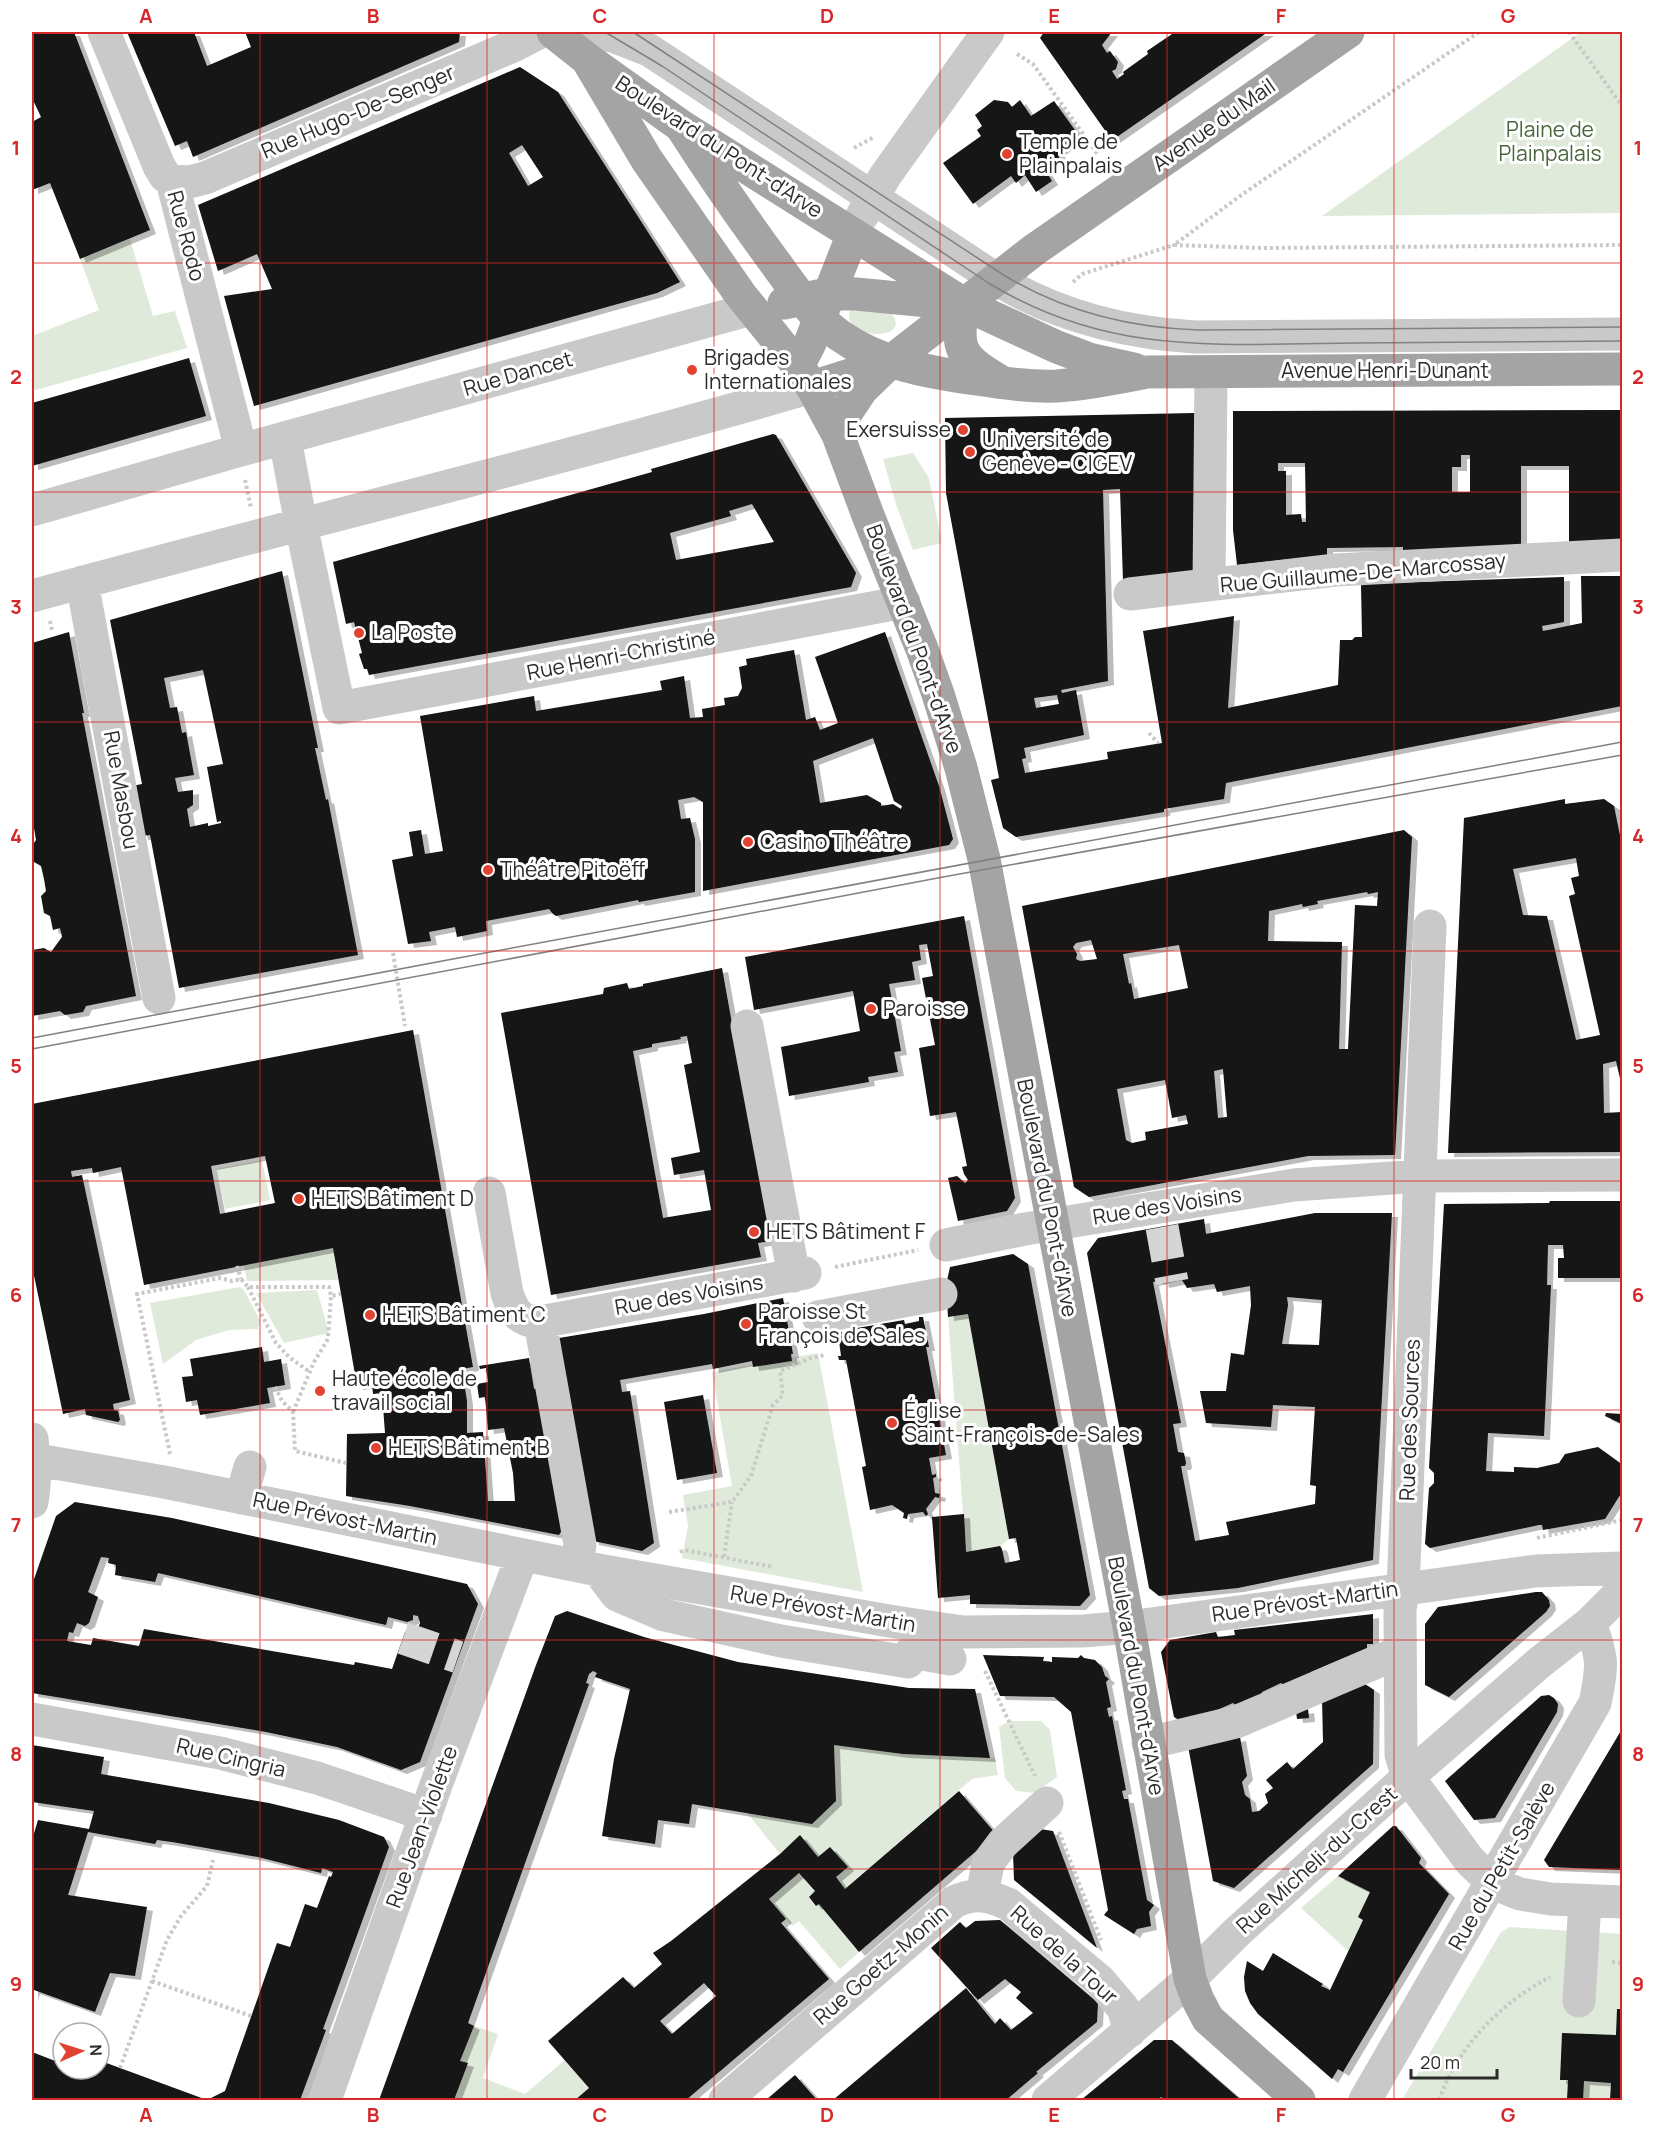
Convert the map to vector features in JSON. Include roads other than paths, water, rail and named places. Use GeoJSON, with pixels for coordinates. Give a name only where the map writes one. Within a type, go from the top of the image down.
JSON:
{"type":"FeatureCollection","features":[{"type":"Feature","properties":{"kind":"main road","name":"Boulevard du Pont-d'Arve"},"geometry":{"type":"LineString","coordinates":[[553,32],[583,45],[681,126],[964,304]]}},
{"type":"Feature","properties":{"kind":"main road","name":"Avenue du Mail"},"geometry":{"type":"LineString","coordinates":[[890,362],[1046,242],[1348,32]]}},
{"type":"Feature","properties":{"kind":"main road","name":"Boulevard du Pont-d'Arve"},"geometry":{"type":"LineString","coordinates":[[583,45],[647,160],[726,274],[805,377],[838,435],[904,602],[952,737],[978,829],[1129,1627],[1190,1979],[1208,2019],[1299,2100]]}},
{"type":"Feature","properties":{"kind":"main road","name":"Avenue Henri-Dunant"},"geometry":{"type":"LineString","coordinates":[[681,126],[722,190],[770,256],[852,343],[890,362],[924,372],[1015,384],[1086,383],[1147,372],[1623,369]]}},
{"type":"Feature","properties":{"kind":"main road"},"geometry":{"type":"LineString","coordinates":[[770,256],[796,270],[809,271],[823,266],[853,234]]}},
{"type":"Feature","properties":{"kind":"main road"},"geometry":{"type":"LineString","coordinates":[[853,234],[817,304],[805,377],[890,362]]}},
{"type":"Feature","properties":{"kind":"main road"},"geometry":{"type":"LineString","coordinates":[[752,309],[817,304],[856,294],[964,304],[958,329],[962,352],[978,369],[1015,384]]}},
{"type":"Feature","properties":{"kind":"main road","name":"Avenue Henri-Dunant"},"geometry":{"type":"LineString","coordinates":[[964,304],[1044,342],[1089,359],[1147,372]]}},
{"type":"Feature","properties":{"kind":"main road"},"geometry":{"type":"LineString","coordinates":[[838,435],[846,413],[862,389],[890,362]]}},
{"type":"Feature","properties":{"kind":"street","name":"Rue Rodo"},"geometry":{"type":"LineString","coordinates":[[104,32],[159,166],[165,176],[172,181],[235,452]]}},
{"type":"Feature","properties":{"kind":"street","name":"Rue Hugo-De-Senger"},"geometry":{"type":"LineString","coordinates":[[172,181],[189,182],[205,178],[513,46],[540,32]]}},
{"type":"Feature","properties":{"kind":"street"},"geometry":{"type":"LineString","coordinates":[[853,234],[879,187],[988,32]]}},
{"type":"Feature","properties":{"kind":"street"},"geometry":{"type":"LineString","coordinates":[[583,45],[613,36],[649,50],[879,187],[996,279],[1041,303],[1077,317],[1125,329],[1175,336],[1623,334]]}},
{"type":"Feature","properties":{"kind":"street","name":"Rue Dancet"},"geometry":{"type":"LineString","coordinates":[[32,510],[752,309]]}},
{"type":"Feature","properties":{"kind":"street","name":"Rue Guillaume-De-Marcossay"},"geometry":{"type":"LineString","coordinates":[[1211,372],[1209,585],[1336,570],[1623,555]]}},
{"type":"Feature","properties":{"kind":"street"},"geometry":{"type":"LineString","coordinates":[[32,596],[616,442],[765,400],[784,386],[805,377]]}},
{"type":"Feature","properties":{"kind":"street"},"geometry":{"type":"LineString","coordinates":[[285,439],[301,524]]}},
{"type":"Feature","properties":{"kind":"street","name":"Rue Henri-Christiné"},"geometry":{"type":"LineString","coordinates":[[301,524],[339,708],[904,602]]}},
{"type":"Feature","properties":{"kind":"street","name":"Rue Masbou"},"geometry":{"type":"LineString","coordinates":[[82,582],[159,998]]}},
{"type":"Feature","properties":{"kind":"street"},"geometry":{"type":"LineString","coordinates":[[1130,594],[1209,585]]}},
{"type":"Feature","properties":{"kind":"street","name":"Rue des Sources"},"geometry":{"type":"LineString","coordinates":[[1430,926],[1403,1589],[1400,1610],[1401,1755],[1408,1777],[1470,1861],[1493,1883]]}},
{"type":"Feature","properties":{"kind":"street","name":"Rue des Voisins"},"geometry":{"type":"LineString","coordinates":[[540,1322],[799,1274],[747,1026]]}},
{"type":"Feature","properties":{"kind":"street","name":"Rue des Voisins"},"geometry":{"type":"LineString","coordinates":[[946,1245],[1052,1224],[1160,1217],[1294,1185],[1420,1176],[1623,1175]]}},
{"type":"Feature","properties":{"kind":"street"},"geometry":{"type":"LineString","coordinates":[[489,1193],[510,1305],[519,1316],[528,1322],[540,1322],[580,1544],[588,1568],[617,1595],[664,1615],[781,1641],[908,1662],[911,1652],[950,1659]]}},
{"type":"Feature","properties":{"kind":"street"},"geometry":{"type":"LineString","coordinates":[[818,1317],[878,1301],[941,1294]]}},
{"type":"Feature","properties":{"kind":"street"},"geometry":{"type":"LineString","coordinates":[[32,1502],[35,1483],[33,1452]]}},
{"type":"Feature","properties":{"kind":"street","name":"Rue Prévost-Martin"},"geometry":{"type":"LineString","coordinates":[[33,1452],[522,1556],[886,1621],[963,1632],[1083,1631],[1129,1627],[1536,1571],[1623,1568]]}},
{"type":"Feature","properties":{"kind":"street"},"geometry":{"type":"LineString","coordinates":[[241,1498],[250,1467]]}},
{"type":"Feature","properties":{"kind":"street","name":"Rue Jean-Violette"},"geometry":{"type":"LineString","coordinates":[[325,2100],[426,1815],[470,1661],[522,1556]]}},
{"type":"Feature","properties":{"kind":"street","name":"Rue Micheli-du-Crest"},"geometry":{"type":"LineString","coordinates":[[1048,2100],[1190,1979],[1236,1933],[1408,1777],[1539,1663],[1590,1623],[1623,1591]]}},
{"type":"Feature","properties":{"kind":"street","name":"Rue Micheli-du-Crest"},"geometry":{"type":"LineString","coordinates":[[1590,1623],[1623,1614]]}},
{"type":"Feature","properties":{"kind":"street","name":"Rue du Petit-Salève"},"geometry":{"type":"LineString","coordinates":[[1365,2100],[1493,1883],[1595,1703],[1601,1675],[1601,1654],[1590,1623]]}},
{"type":"Feature","properties":{"kind":"street"},"geometry":{"type":"LineString","coordinates":[[1148,1743],[1236,1722],[1400,1652]]}},
{"type":"Feature","properties":{"kind":"street","name":"Rue Cingria"},"geometry":{"type":"LineString","coordinates":[[32,1719],[220,1753],[317,1778],[426,1815]]}},
{"type":"Feature","properties":{"kind":"street"},"geometry":{"type":"LineString","coordinates":[[982,1896],[987,1863],[1003,1843],[1047,1803]]}},
{"type":"Feature","properties":{"kind":"street"},"geometry":{"type":"LineString","coordinates":[[1493,1883],[1520,1894],[1551,1899],[1623,1902]]}},
{"type":"Feature","properties":{"kind":"street","name":"Rue Goetz-Monin"},"geometry":{"type":"LineString","coordinates":[[724,2100],[954,1902],[973,1895],[982,1896]]}},
{"type":"Feature","properties":{"kind":"street","name":"Rue de la Tour"},"geometry":{"type":"LineString","coordinates":[[982,1896],[995,1898],[1008,1904],[1100,1981],[1123,2008],[1130,2031]]}},
{"type":"Feature","properties":{"kind":"street"},"geometry":{"type":"LineString","coordinates":[[1579,2001],[1585,1901]]}},
{"type":"Feature","properties":{"kind":"tunnel"},"geometry":{"type":"LineString","coordinates":[[1162,1227],[1172,1282]]}},
{"type":"Feature","properties":{"kind":"tunnel"},"geometry":{"type":"LineString","coordinates":[[403,1638],[458,1657]]}},
{"type":"Feature","properties":{"kind":"tram line"},"geometry":{"type":"LineString","coordinates":[[605,32],[662,66],[990,284],[1035,308],[1079,324],[1123,335],[1212,344],[1622,341]]}},
{"type":"Feature","properties":{"kind":"tram line"},"geometry":{"type":"LineString","coordinates":[[633,32],[1002,274],[1048,298],[1097,315],[1147,326],[1199,330],[1622,327]]}},
{"type":"Feature","properties":{"kind":"tram line"},"geometry":{"type":"LineString","coordinates":[[32,1038],[1622,742]]}},
{"type":"Feature","properties":{"kind":"tram line"},"geometry":{"type":"LineString","coordinates":[[32,1049],[943,877],[1622,755]]}},
{"type":"Feature","properties":{"kind":"place","name":"Temple de Plainpalais"},"geometry":{"type":"Point","coordinates":[1007,154]}},
{"type":"Feature","properties":{"kind":"place","name":"Brigades Internationales"},"geometry":{"type":"Point","coordinates":[692,370]}},
{"type":"Feature","properties":{"kind":"place","name":"Exersuisse"},"geometry":{"type":"Point","coordinates":[963,430]}},
{"type":"Feature","properties":{"kind":"place","name":"Université de Genève - CIGEV"},"geometry":{"type":"Point","coordinates":[970,452]}},
{"type":"Feature","properties":{"kind":"place","name":"La Poste"},"geometry":{"type":"Point","coordinates":[359,633]}},
{"type":"Feature","properties":{"kind":"place","name":"Casino Théâtre"},"geometry":{"type":"Point","coordinates":[748,842]}},
{"type":"Feature","properties":{"kind":"place","name":"Théâtre Pitoëff"},"geometry":{"type":"Point","coordinates":[488,870]}},
{"type":"Feature","properties":{"kind":"place","name":"Paroisse"},"geometry":{"type":"Point","coordinates":[871,1009]}},
{"type":"Feature","properties":{"kind":"place","name":"HETS Bâtiment D"},"geometry":{"type":"Point","coordinates":[299,1199]}},
{"type":"Feature","properties":{"kind":"place","name":"HETS Bâtiment F"},"geometry":{"type":"Point","coordinates":[754,1232]}},
{"type":"Feature","properties":{"kind":"place","name":"HETS Bâtiment C"},"geometry":{"type":"Point","coordinates":[370,1315]}},
{"type":"Feature","properties":{"kind":"place","name":"Paroisse St François de Sales"},"geometry":{"type":"Point","coordinates":[746,1324]}},
{"type":"Feature","properties":{"kind":"place","name":"Haute école de travail social"},"geometry":{"type":"Point","coordinates":[320,1391]}},
{"type":"Feature","properties":{"kind":"place","name":"Église Saint-François-de-Sales"},"geometry":{"type":"Point","coordinates":[892,1423]}},
{"type":"Feature","properties":{"kind":"place","name":"HETS Bâtiment B"},"geometry":{"type":"Point","coordinates":[376,1448]}},
{"type":"Feature","properties":{"kind":"park label","name":"Plaine de Plainpalais"},"geometry":{"type":"Point","coordinates":[1550,142]}}]}
